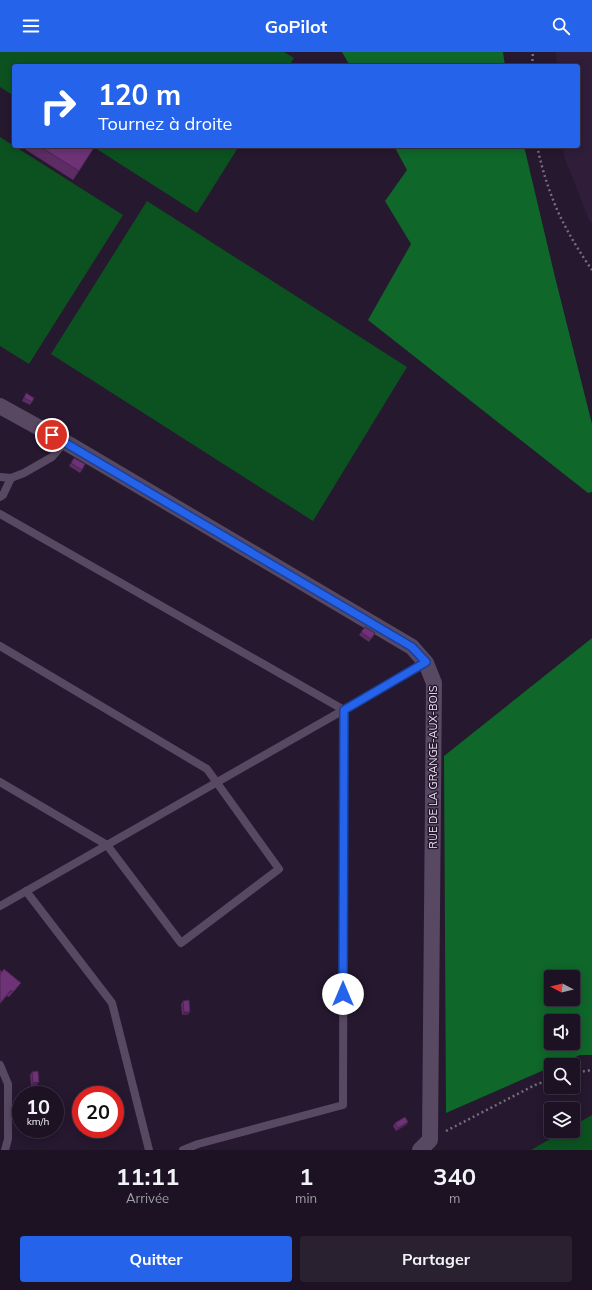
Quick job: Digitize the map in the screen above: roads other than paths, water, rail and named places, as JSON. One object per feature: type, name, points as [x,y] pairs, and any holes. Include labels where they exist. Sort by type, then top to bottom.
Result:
[{"type":"street","name":"RUE DE LA GRANGE-AUX-BOIS","points":[[0,406],[65,442],[412,647],[426,662],[434,683],[425,1145]]},
{"type":"lane","points":[[0,478],[11,478],[24,473],[52,457],[65,442]]},
{"type":"lane","points":[[0,497],[3,495],[11,478]]},
{"type":"lane","points":[[0,514],[344,710]]},
{"type":"lane","points":[[0,646],[207,769],[279,869],[181,943],[107,845],[0,782]]},
{"type":"lane","points":[[0,906],[426,662]]},
{"type":"lane","points":[[183,1150],[198,1144],[343,1105],[344,710]]},
{"type":"lane","points":[[26,891],[112,1003],[149,1150]]},
{"type":"lane","points":[[0,1065],[8,1084],[8,1139],[5,1150]]}]
